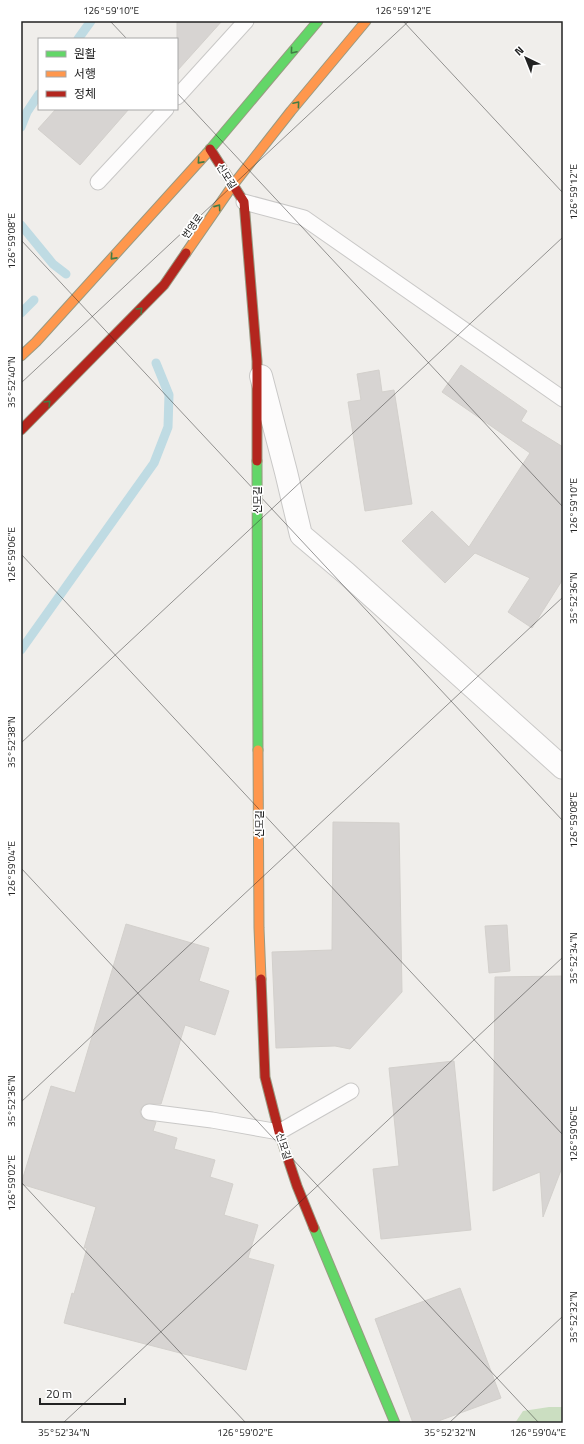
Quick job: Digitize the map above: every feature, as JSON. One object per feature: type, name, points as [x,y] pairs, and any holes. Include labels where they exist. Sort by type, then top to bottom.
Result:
[{"type":"street","points":[[21,356],[36,342],[210,149],[318,21]]},
{"type":"street","name":"번영로","points":[[21,430],[164,285],[233,185],[291,111],[366,21]]},
{"type":"street","name":"신모길","points":[[210,149],[244,202],[257,361],[259,928],[266,1077],[279,1132],[297,1186],[395,1423]]},
{"type":"street","points":[[257,361],[301,535],[346,573],[563,768]]},
{"type":"lane","points":[[178,96],[246,21]]},
{"type":"lane","points":[[98,182],[165,110]]},
{"type":"lane","points":[[244,202],[304,218],[563,399]]},
{"type":"lane","points":[[150,1112],[212,1120],[279,1132],[352,1091]]},
{"type":"green space","points":[[549,1407],[563,1407],[563,1423],[515,1423],[523,1411]]},
{"type":"building","points":[[177,21],[222,21],[178,70]]},
{"type":"building","points":[[55,110],[128,110],[80,165],[38,129]]},
{"type":"building","points":[[461,365],[527,411],[521,421],[563,447],[563,579],[532,628],[508,612],[530,578],[475,553],[445,583],[402,541],[432,511],[469,547],[530,453],[442,392]]},
{"type":"building","points":[[379,370],[382,392],[394,390],[412,504],[365,511],[348,402],[361,400],[357,374]]},
{"type":"building","points":[[333,822],[399,823],[402,992],[350,1049],[335,1046],[276,1048],[272,952],[332,950]]},
{"type":"building","points":[[126,924],[209,948],[199,981],[229,991],[215,1035],[185,1025],[161,1104],[146,1104],[140,1111],[141,1116],[144,1119],[156,1122],[153,1131],[177,1138],[174,1149],[215,1160],[210,1177],[233,1184],[224,1215],[258,1225],[248,1258],[274,1265],[246,1370],[64,1323],[87,1248],[84,1248],[96,1207],[21,1184],[51,1086],[75,1093]]},
{"type":"building","points":[[507,925],[510,971],[489,973],[485,926]]},
{"type":"building","points":[[563,976],[563,1165],[543,1217],[540,1172],[493,1191],[495,977]]},
{"type":"building","points":[[454,1061],[471,1230],[381,1239],[373,1169],[399,1166],[389,1068]]},
{"type":"building","points":[[460,1288],[501,1398],[433,1423],[413,1423],[375,1319]]},
{"type":"waterway","points":[[79,38],[91,21]]},
{"type":"waterway","points":[[21,127],[27,112],[38,96]]},
{"type":"waterway","points":[[21,225],[53,264],[66,274]]},
{"type":"waterway","points":[[21,313],[34,300]]},
{"type":"waterway","points":[[21,650],[154,463],[168,427],[169,395],[156,363]]},
{"type":"traffic: fast","points":[[207,153],[318,21]]},
{"type":"traffic: fast","points":[[257,461],[258,750]]},
{"type":"traffic: fast","points":[[314,1228],[395,1423]]},
{"type":"traffic: slow","points":[[186,253],[233,185],[291,111],[366,21]]},
{"type":"traffic: slow","points":[[21,356],[36,342],[207,153]]},
{"type":"traffic: slow","points":[[258,750],[259,928],[261,979]]},
{"type":"traffic: jam","points":[[210,149],[244,202],[257,361],[257,461]]},
{"type":"traffic: jam","points":[[21,430],[164,285],[186,253]]},
{"type":"traffic: jam","points":[[261,979],[265,1077],[279,1132],[297,1186],[314,1228]]}]
